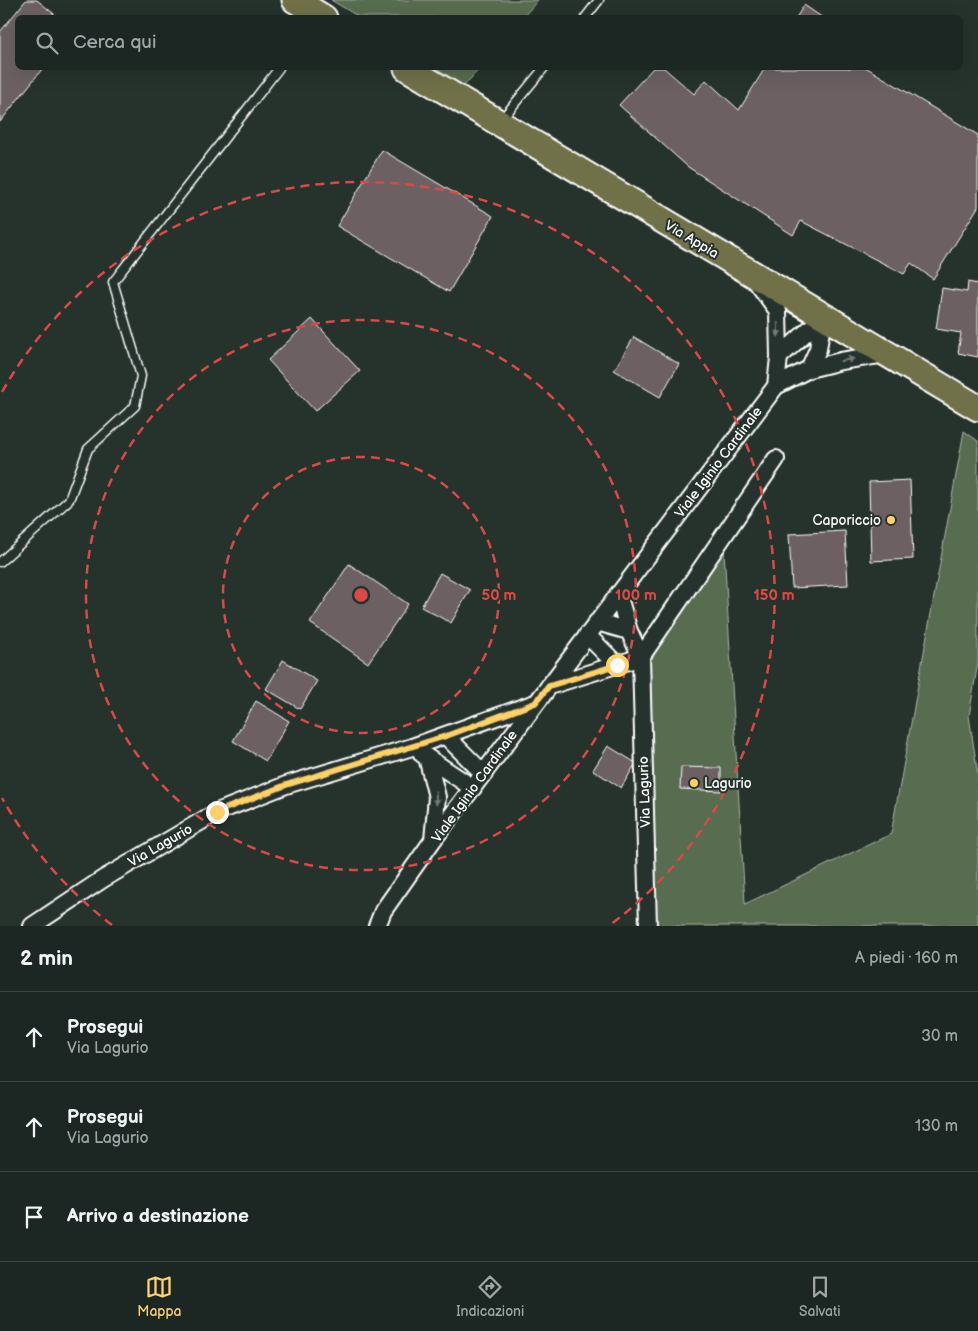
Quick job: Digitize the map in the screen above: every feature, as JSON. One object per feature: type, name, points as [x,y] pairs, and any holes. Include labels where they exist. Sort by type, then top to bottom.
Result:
[{"type":"main road","points":[[295,0],[318,15]]},
{"type":"main road","name":"Via Appia","points":[[410,70],[753,276],[978,408]]},
{"type":"street","points":[[753,276],[778,311],[779,357],[776,386]]},
{"type":"street","points":[[779,357],[823,317]]},
{"type":"street","points":[[809,369],[818,349],[823,317]]},
{"type":"street","points":[[776,386],[809,369],[841,361],[885,354]]},
{"type":"street","name":"Viale Iginio Cardinale","points":[[378,926],[384,911],[433,840],[776,386]]},
{"type":"street","points":[[549,686],[641,657],[776,460]]},
{"type":"street","name":"Via Lagurio","points":[[618,594],[629,631],[641,657],[648,926]]},
{"type":"street","points":[[597,622],[629,631]]},
{"type":"street","points":[[587,635],[617,665]]},
{"type":"street","name":"Via Lagurio","points":[[32,926],[103,879],[217,812],[286,785],[446,736],[535,703]]},
{"type":"street","points":[[446,736],[484,774]]},
{"type":"street","points":[[412,747],[473,788]]},
{"type":"street","points":[[427,757],[437,797],[433,840]]},
{"type":"lane","points":[[587,15],[599,0]]},
{"type":"lane","points":[[0,562],[69,500],[88,449],[136,406],[141,376],[113,282],[277,70]]},
{"type":"lane","points":[[499,123],[542,70]]},
{"type":"green space","points":[[331,0],[538,0],[525,15],[356,15]]},
{"type":"green space","points":[[439,70],[478,70],[464,86]]},
{"type":"green space","points":[[964,431],[978,441],[978,662],[969,716],[978,775],[978,926],[654,926],[648,662],[724,550],[745,904],[891,834]]},
{"type":"building","points":[[26,0],[37,0],[55,15],[15,15],[15,70],[41,70],[0,122],[0,32]]},
{"type":"building","points":[[804,5],[819,15],[798,15]]},
{"type":"building","points":[[651,70],[666,70],[694,94],[706,80],[739,110],[764,70],[870,70],[978,135],[978,207],[933,279],[911,263],[904,274],[801,221],[793,235],[688,167],[619,105]]},
{"type":"building","points":[[382,150],[493,216],[449,292],[337,226]]},
{"type":"building","points":[[968,282],[978,284],[978,357],[958,353],[961,333],[936,329],[942,288],[967,292]]},
{"type":"building","points":[[312,319],[360,371],[315,411],[268,360]]},
{"type":"building","points":[[634,337],[679,364],[660,397],[614,370]]},
{"type":"building","name":"Caporiccio","points":[[910,480],[913,559],[871,561],[869,482]]},
{"type":"building","points":[[845,531],[848,585],[792,588],[789,534]]},
{"type":"building","points":[[349,564],[408,604],[368,663],[310,623]]},
{"type":"building","points":[[440,573],[470,590],[451,623],[421,607]]},
{"type":"building","points":[[283,660],[317,681],[300,709],[266,689]]},
{"type":"building","points":[[256,701],[289,721],[266,761],[233,741]]},
{"type":"building","points":[[608,746],[636,763],[621,788],[593,770]]},
{"type":"building","points":[[681,767],[721,768],[721,791],[680,789]]},
{"type":"place","name":"Caporiccio","points":[[891,520]]},
{"type":"place","name":"Lagurio","points":[[694,783]]},
{"type":"route","points":[[217,812],[286,785],[446,736],[535,703],[549,686],[617,665]]}]
